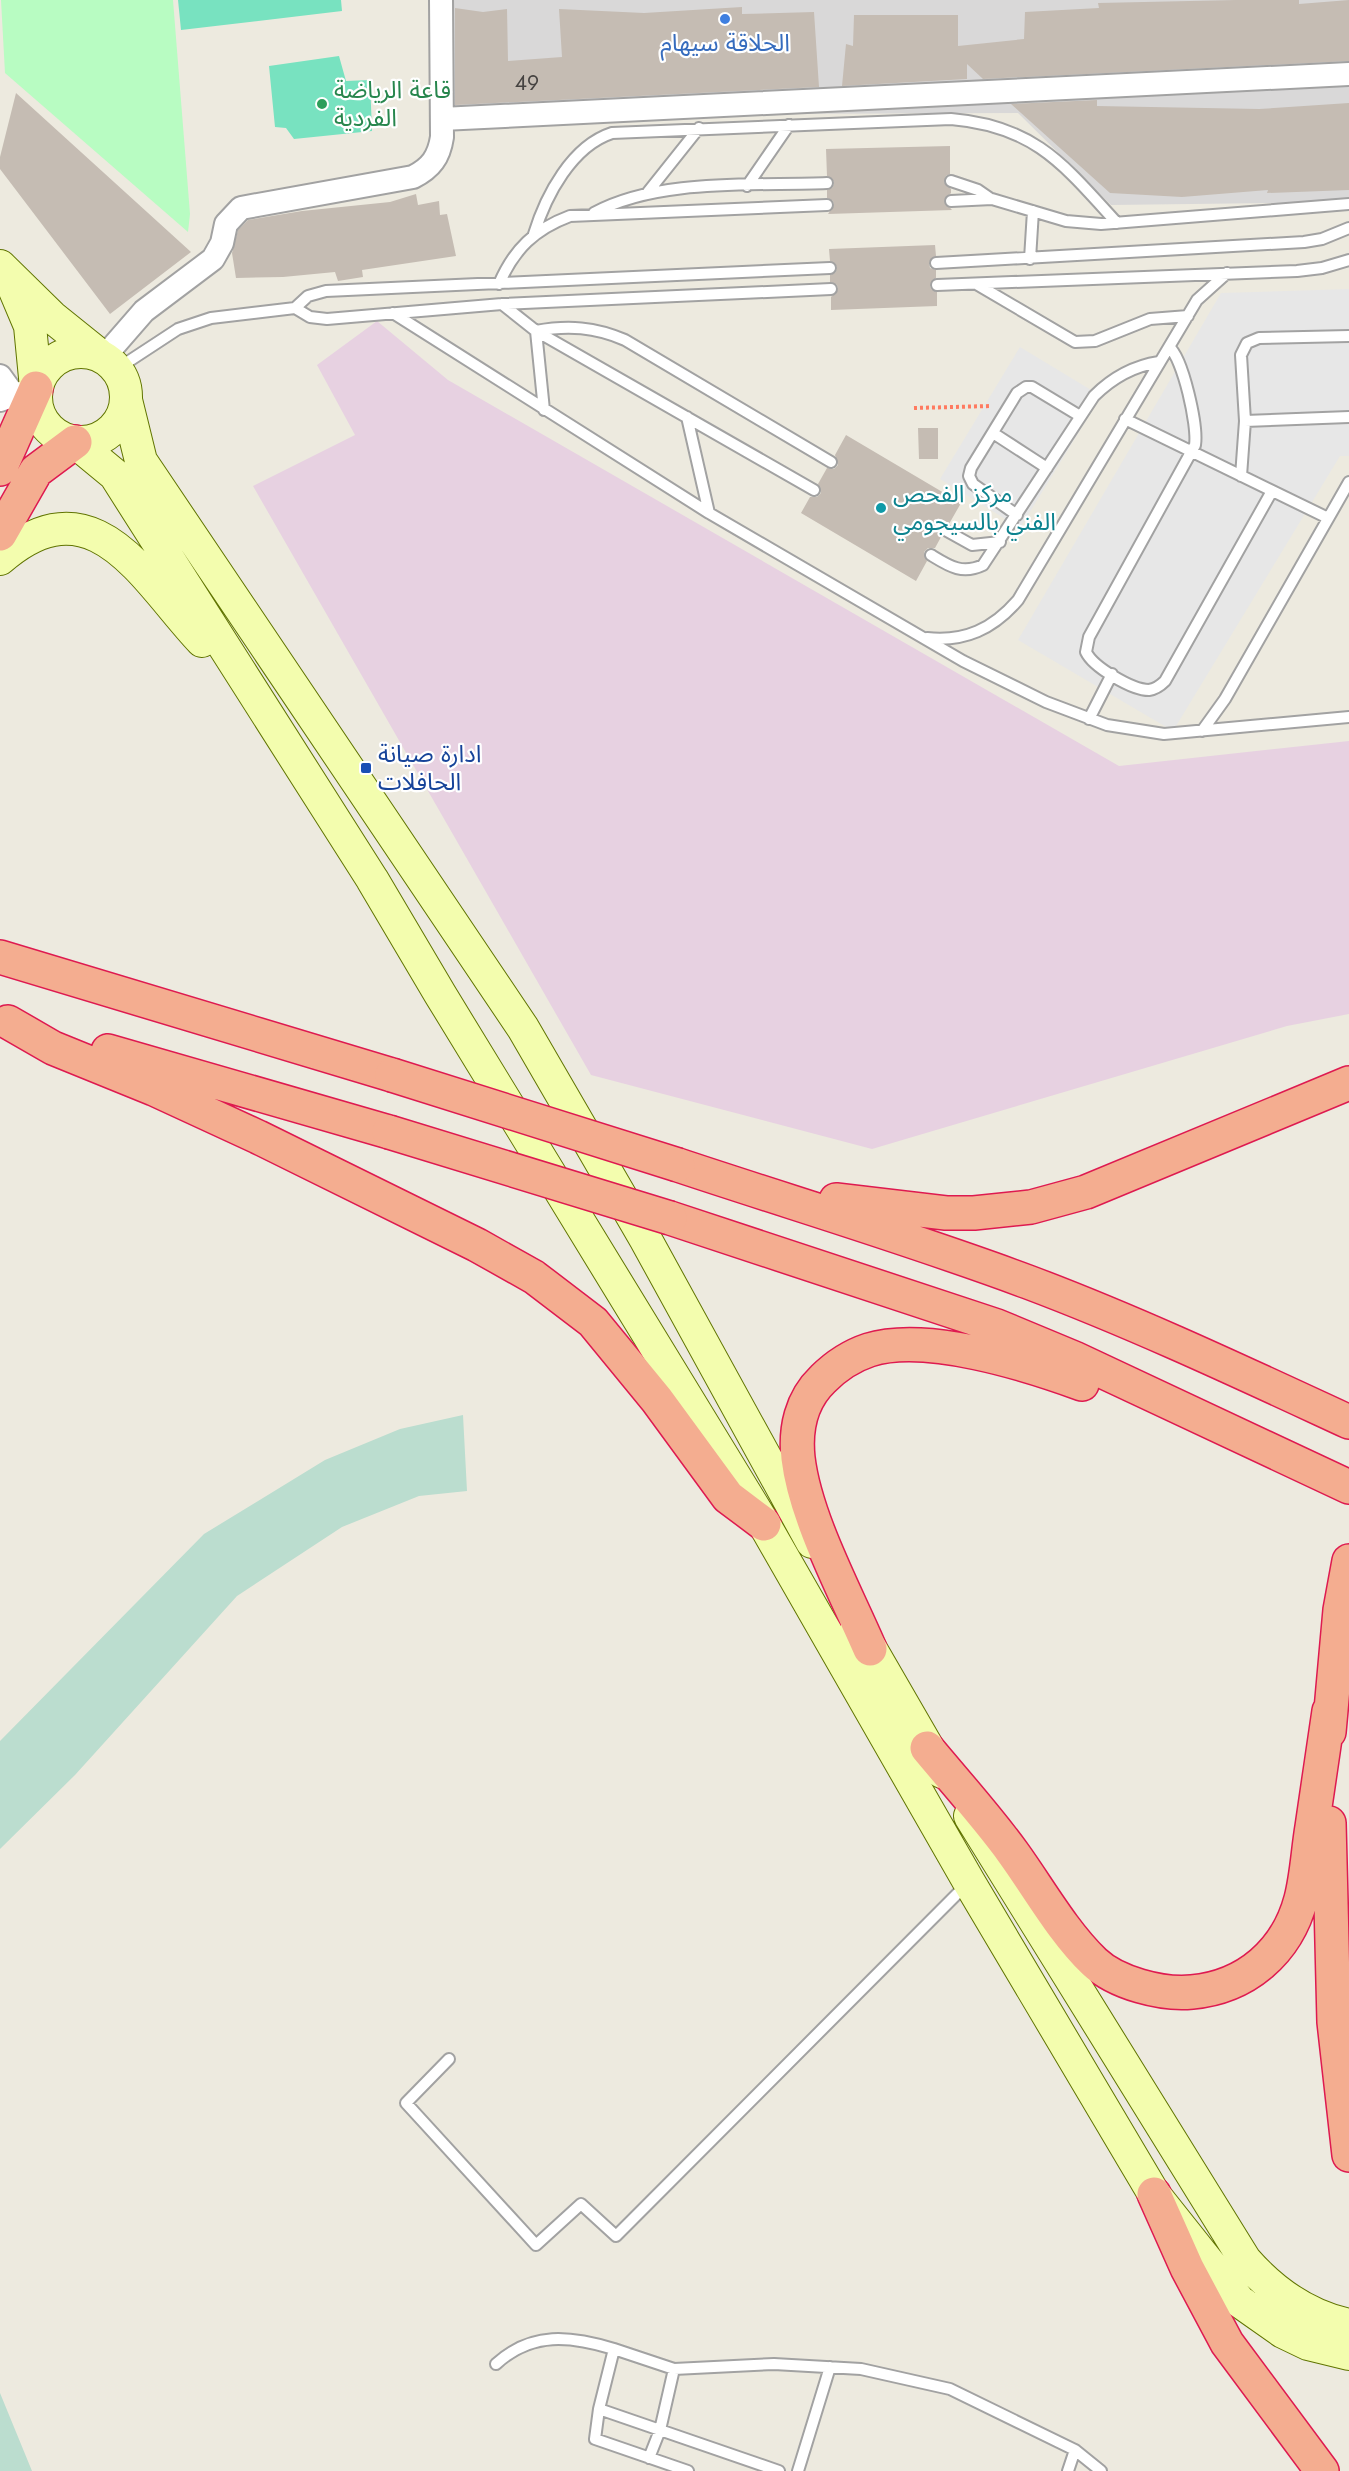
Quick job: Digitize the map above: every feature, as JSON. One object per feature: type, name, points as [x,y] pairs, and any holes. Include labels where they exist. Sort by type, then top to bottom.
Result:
[{"type":"highway","points":[[0,469],[12,389]]},
{"type":"highway","points":[[0,534],[36,471],[75,442]]},
{"type":"highway","points":[[0,934],[89,969],[123,993]]},
{"type":"highway","points":[[0,957],[392,1075],[895,1234],[1030,1283],[1240,1371],[1349,1422]]},
{"type":"highway","points":[[4,1021],[53,1048],[154,1089],[258,1137],[477,1245],[534,1277],[593,1322],[657,1400],[728,1497],[764,1524]]},
{"type":"highway","points":[[4,1021],[389,1132],[670,1218],[997,1326],[1349,1487]]},
{"type":"highway","points":[[751,1189],[946,1213],[1031,1207],[1086,1192],[1349,1083]]},
{"type":"highway","points":[[870,1649],[806,1499],[798,1457],[798,1421],[815,1386],[838,1364],[869,1350],[910,1345],[982,1354],[1031,1366],[1163,1411],[1204,1419]]},
{"type":"highway","points":[[927,1748],[1005,1842],[1077,1944],[1097,1964],[1127,1981],[1153,1990],[1181,1993],[1209,1990],[1254,1972],[1269,1958],[1287,1932],[1301,1899],[1329,1711],[1340,1610],[1349,1562]]},
{"type":"highway","points":[[1329,1711],[1330,1958],[1334,2022],[1349,2155]]},
{"type":"highway","points":[[1154,2194],[1186,2268],[1227,2343],[1322,2471]]},
{"type":"main road","points":[[4,271],[106,360],[126,389],[126,400],[123,414],[115,427],[89,442],[75,442],[61,438],[48,429],[40,417],[36,403],[12,389]]},
{"type":"main road","points":[[4,271],[30,326],[12,389]]},
{"type":"main road","points":[[12,389],[59,357],[85,351],[106,360]]},
{"type":"main road","points":[[126,400],[141,461],[529,1038],[646,1240],[870,1649],[927,1748],[1245,2260],[1278,2292],[1297,2305],[1349,2325]]},
{"type":"main road","points":[[75,442],[115,475],[372,879],[764,1524],[969,1882],[1154,2194],[1221,2281],[1260,2318],[1308,2344],[1349,2354]]},
{"type":"main road","points":[[0,560],[30,538],[46,532],[85,531],[105,538],[128,554],[185,623],[259,702]]},
{"type":"street","points":[[106,360],[144,311],[213,260],[222,243],[226,224],[241,208],[414,177],[425,171],[440,151],[441,0]]},
{"type":"street","points":[[442,119],[1349,74]]},
{"type":"lane","points":[[534,234],[551,194],[589,144],[612,133],[951,119],[996,126],[1037,144],[1055,158],[1117,222]]},
{"type":"lane","points":[[747,186],[789,124]]},
{"type":"lane","points":[[648,192],[699,128]]},
{"type":"lane","points":[[951,181],[978,190],[992,199],[1032,212],[1075,222],[1117,222],[1349,204]]},
{"type":"lane","points":[[591,214],[628,197],[648,192],[827,183]]},
{"type":"lane","points":[[951,201],[992,199]]},
{"type":"lane","points":[[499,284],[519,248],[534,234],[570,216],[827,205]]},
{"type":"lane","points":[[1030,259],[1032,212]]},
{"type":"lane","points":[[936,263],[1304,242],[1322,239],[1349,228]]},
{"type":"lane","points":[[936,285],[1309,270],[1349,260]]},
{"type":"lane","points":[[106,360],[195,323],[228,315],[295,308],[308,296],[326,291],[830,268]]},
{"type":"lane","points":[[924,637],[959,638],[976,633],[1006,614],[1018,600],[1188,316],[1206,290],[1227,273]]},
{"type":"lane","points":[[551,281],[552,301]]},
{"type":"lane","points":[[975,283],[1075,342],[1095,340],[1150,319],[1188,316]]},
{"type":"lane","points":[[295,308],[310,317],[327,320],[502,304],[831,289]]},
{"type":"lane","points":[[502,304],[536,331],[814,489]]},
{"type":"lane","points":[[393,314],[709,513],[1004,683],[1089,719],[1145,733],[1203,731],[1349,717]]},
{"type":"lane","points":[[536,331],[572,326],[591,328],[625,340],[831,462]]},
{"type":"lane","points":[[536,331],[544,410]]},
{"type":"lane","points":[[1241,476],[1245,421],[1241,355],[1247,343],[1259,338],[1349,336]]},
{"type":"lane","points":[[1169,347],[1179,360],[1196,431],[1193,452],[1086,644],[1089,659],[1112,674],[1147,690],[1165,681],[1272,490]]},
{"type":"lane","points":[[931,555],[954,569],[974,569],[990,558],[1094,396],[1117,376],[1144,365],[1159,362]]},
{"type":"lane","points":[[1017,516],[973,484],[969,476],[971,468],[993,432],[1021,389],[1032,387],[1080,416]]},
{"type":"lane","points":[[687,417],[709,513]]},
{"type":"lane","points":[[1245,421],[1349,417]]},
{"type":"lane","points":[[1125,419],[1328,518]]},
{"type":"lane","points":[[993,432],[1047,468]]},
{"type":"lane","points":[[1203,731],[1225,699],[1349,482]]},
{"type":"lane","points":[[945,530],[972,544],[1000,542]]},
{"type":"lane","points":[[1089,719],[1112,674]]},
{"type":"lane","points":[[449,2059],[406,2103],[536,2246],[581,2204],[616,2236],[969,1882]]},
{"type":"lane","points":[[496,2364],[512,2349],[550,2338],[588,2341],[674,2369],[774,2364],[861,2369],[950,2389],[1075,2450],[1101,2471]]},
{"type":"lane","points":[[614,2349],[599,2409],[595,2439],[688,2471]]},
{"type":"lane","points":[[798,2471],[830,2367]]},
{"type":"lane","points":[[648,2457],[660,2430],[674,2369]]},
{"type":"lane","points":[[599,2409],[779,2471]]},
{"type":"lane","points":[[1068,2471],[1075,2450]]},
{"type":"path","points":[[914,408],[982,404],[1007,411]]},
{"type":"shaded area","points":[[440,0],[1349,0],[1349,202],[1111,205],[1018,113],[448,115]]},
{"type":"shaded area","points":[[1349,289],[1349,456],[1340,456],[1173,731],[1018,640],[1221,293]]},
{"type":"shaded area","points":[[377,321],[448,380],[1119,766],[1349,741],[1349,1014],[1287,1026],[872,1149],[591,1075],[253,486],[355,435],[317,365]]},
{"type":"shaded area","points":[[1020,347],[1101,396],[1020,528],[940,479]]},
{"type":"green space","points":[[1,0],[173,0],[190,214],[188,232],[5,73]]},
{"type":"green space","points":[[178,0],[341,0],[342,11],[181,30]]},
{"type":"green space","name":"قاعة الرياضة الفردية","points":[[339,56],[346,81],[370,80],[372,131],[294,139],[286,128],[275,127],[269,66]]},
{"type":"green space","points":[[463,1415],[467,1491],[419,1496],[342,1527],[237,1596],[75,1775],[0,1849],[0,1741],[204,1534],[325,1460],[400,1429]]},
{"type":"green space","points":[[0,2393],[32,2471],[0,2471]]},
{"type":"building","points":[[1299,0],[1299,4],[1349,0],[1349,61],[983,79],[967,64],[967,79],[842,86],[846,44],[853,46],[854,15],[958,15],[958,46],[1024,39],[1025,12],[1099,8],[1098,3]]},
{"type":"building","points":[[742,7],[742,14],[814,12],[819,87],[455,105],[455,8],[483,12],[507,9],[508,61],[562,57],[559,9],[644,13]]},
{"type":"building","points":[[16,93],[191,252],[110,314],[0,169],[0,157]]},
{"type":"building","points":[[1097,100],[1097,106],[1259,109],[1349,103],[1349,190],[1267,193],[1268,190],[1182,197],[1110,193],[1011,104]]},
{"type":"building","points":[[950,146],[950,174],[946,176],[944,182],[951,189],[951,193],[944,201],[952,210],[828,214],[834,205],[833,201],[827,198],[827,190],[833,187],[834,182],[827,176],[826,149]]},
{"type":"building","points":[[416,194],[418,205],[439,201],[440,215],[447,214],[456,256],[362,270],[363,277],[338,281],[335,272],[283,277],[236,278],[232,253],[238,230],[248,220],[302,211],[390,202]]},
{"type":"building","points":[[935,245],[936,256],[929,263],[930,268],[936,270],[936,278],[930,285],[931,289],[937,292],[937,306],[831,310],[831,297],[838,289],[837,285],[830,282],[830,275],[836,272],[837,267],[830,261],[829,249]]},
{"type":"building","name":"مركز الفحص الفني بالسيجومي","points":[[918,428],[938,428],[938,459],[919,459]]},
{"type":"building","name":"مركز الفحص الفني بالسيجومي","points":[[846,435],[961,503],[949,524],[939,526],[938,531],[941,537],[935,548],[928,548],[924,552],[927,561],[916,581],[801,513],[810,497],[817,497],[821,493],[818,484],[827,468],[834,469],[838,465],[835,455]]},
{"type":"place","name":"الحلاقة سيهام","points":[[725,19]]},
{"type":"place","name":"قاعة الرياضة الفردية","points":[[322,104]]},
{"type":"place","name":"مركز الفحص الفني بالسيجومي","points":[[881,508]]},
{"type":"place","name":"ادارة صيانة الحافلات","points":[[366,768]]}]
